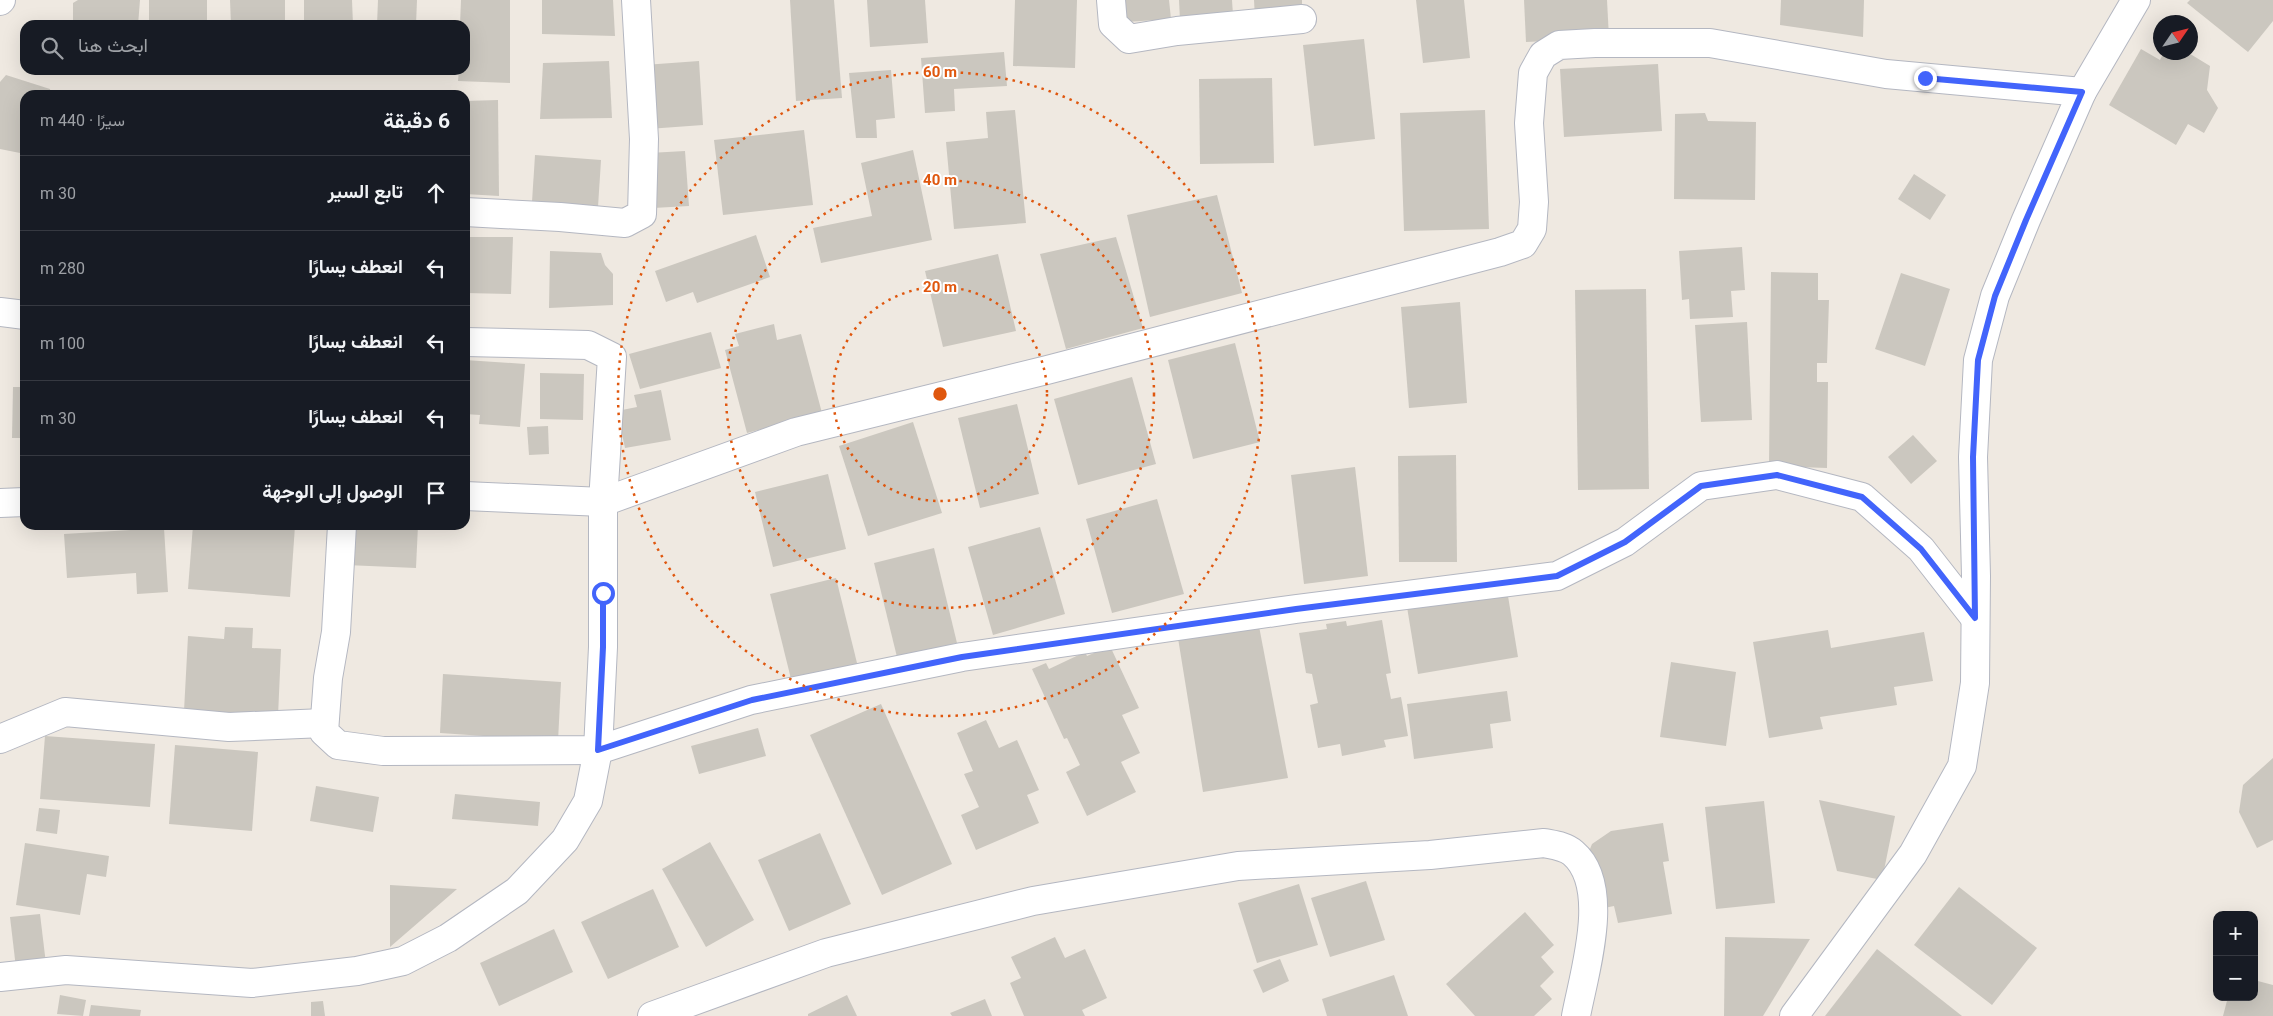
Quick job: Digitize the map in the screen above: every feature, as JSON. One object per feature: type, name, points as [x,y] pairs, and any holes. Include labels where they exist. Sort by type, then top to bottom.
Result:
[{"type":"street","points":[[470,212],[560,217],[624,223],[642,214],[644,139],[636,0]]},
{"type":"street","points":[[1111,0],[1113,24],[1129,39],[1177,31],[1302,19]]},
{"type":"street","points":[[1794,1016],[1913,854],[1962,766],[1975,683],[1973,457],[1978,360],[1995,296],[2082,92],[2136,0]]},
{"type":"street","points":[[470,496],[603,502],[796,432],[1047,370],[1500,252],[1523,244],[1532,229],[1534,202],[1529,123],[1533,73],[1543,54],[1559,45],[1710,43],[1886,74],[2082,92]]},
{"type":"street","points":[[0,312],[20,314]]},
{"type":"street","points":[[0,977],[66,970],[252,983],[357,971],[403,962],[448,938],[517,891],[565,840],[588,800],[598,750],[603,647],[603,502],[612,357],[588,345],[470,342]]},
{"type":"street","points":[[342,530],[336,632],[328,678],[324,732],[338,745],[383,751],[598,750],[752,700],[962,657],[1296,609],[1557,576],[1625,542],[1701,486],[1777,475],[1862,497],[1921,549],[1975,618]]},
{"type":"street","points":[[0,503],[20,502]]},
{"type":"street","points":[[0,739],[65,712],[229,727],[324,723]]},
{"type":"street","points":[[652,1016],[826,953],[1033,900],[1238,866],[1430,855],[1544,843],[1559,845],[1572,853],[1583,866],[1590,884],[1594,916],[1576,1016]]},
{"type":"building","points":[[78,0],[140,0],[138,20],[73,20],[73,3]]},
{"type":"building","points":[[149,0],[207,0],[207,20],[149,20]]},
{"type":"building","points":[[230,0],[285,0],[285,20],[231,20]]},
{"type":"building","points":[[304,0],[352,0],[353,20],[304,20]]},
{"type":"building","points":[[378,0],[417,0],[416,20],[377,20]]},
{"type":"building","points":[[461,0],[510,0],[510,83],[458,81],[459,75],[470,75],[470,20],[460,20]]},
{"type":"building","points":[[542,0],[613,0],[615,36],[542,34]]},
{"type":"building","points":[[790,0],[834,0],[842,98],[796,101]]},
{"type":"building","points":[[867,0],[925,0],[928,43],[870,47]]},
{"type":"building","points":[[1015,0],[1077,0],[1075,68],[1013,66]]},
{"type":"building","points":[[1125,0],[1169,0],[1171,19],[1126,22]]},
{"type":"building","points":[[1179,0],[1232,0],[1233,15],[1180,20]]},
{"type":"building","points":[[1254,0],[1302,0],[1302,18],[1255,18]]},
{"type":"building","points":[[1416,0],[1464,0],[1470,58],[1423,63]]},
{"type":"building","points":[[1524,0],[1607,0],[1609,38],[1526,42]]},
{"type":"building","points":[[1781,0],[1864,0],[1863,37],[1780,25]]},
{"type":"building","points":[[2190,0],[2273,0],[2273,21],[2248,52],[2187,3]]},
{"type":"building","points":[[1364,39],[1375,139],[1314,146],[1303,45]]},
{"type":"building","points":[[2141,49],[2153,56],[2153,60],[2198,59],[2210,66],[2207,90],[2218,108],[2204,133],[2188,124],[2176,145],[2109,105]]},
{"type":"building","points":[[1004,52],[1007,86],[954,89],[955,111],[925,113],[921,58]]},
{"type":"building","points":[[609,61],[612,118],[540,119],[543,63]]},
{"type":"building","points":[[699,61],[703,125],[648,129],[644,65]]},
{"type":"building","points":[[1658,64],[1662,131],[1564,137],[1560,69]]},
{"type":"building","points":[[891,70],[895,118],[876,120],[877,138],[856,138],[849,73]]},
{"type":"building","points":[[6,75],[50,89],[20,90],[20,153],[0,149],[0,82]]},
{"type":"building","points":[[1272,78],[1274,163],[1200,164],[1199,79]]},
{"type":"building","points":[[498,100],[499,196],[470,194],[470,101]]},
{"type":"building","points":[[1015,110],[1026,223],[954,229],[946,142],[988,138],[986,112]]},
{"type":"building","points":[[1485,110],[1489,229],[1404,231],[1400,113]]},
{"type":"building","points":[[1705,113],[1708,121],[1756,122],[1755,200],[1674,199],[1675,114]]},
{"type":"building","points":[[804,130],[813,205],[723,215],[714,140]]},
{"type":"building","points":[[913,150],[932,240],[821,263],[813,228],[872,216],[861,163]]},
{"type":"building","points":[[685,151],[689,206],[653,208],[649,153]]},
{"type":"building","points":[[535,155],[601,160],[598,207],[532,202]]},
{"type":"building","points":[[1914,174],[1946,195],[1930,220],[1898,199]]},
{"type":"building","points":[[1217,195],[1242,293],[1150,317],[1127,215]]},
{"type":"building","points":[[756,235],[770,277],[697,303],[693,292],[666,302],[655,271]]},
{"type":"building","points":[[470,237],[513,237],[511,294],[470,293]]},
{"type":"building","points":[[1116,237],[1143,328],[1066,349],[1040,254]]},
{"type":"building","points":[[1742,247],[1745,290],[1731,291],[1733,317],[1690,319],[1689,299],[1682,300],[1679,251]]},
{"type":"building","points":[[550,251],[601,253],[605,265],[613,274],[613,305],[549,308]]},
{"type":"building","points":[[998,254],[1016,331],[943,347],[925,271]]},
{"type":"building","points":[[1771,272],[1818,273],[1818,300],[1829,300],[1827,363],[1817,363],[1817,382],[1828,382],[1827,468],[1769,466]]},
{"type":"building","points":[[1901,273],[1950,289],[1925,366],[1875,349]]},
{"type":"building","points":[[1646,289],[1649,489],[1578,490],[1575,290]]},
{"type":"building","points":[[1460,302],[1467,403],[1409,408],[1401,307]]},
{"type":"building","points":[[1747,322],[1752,420],[1701,422],[1695,325]]},
{"type":"building","points":[[774,324],[777,340],[801,334],[822,413],[747,433],[725,350],[739,346],[735,334]]},
{"type":"building","points":[[711,332],[721,368],[640,389],[629,354]]},
{"type":"building","points":[[1235,343],[1260,442],[1193,459],[1168,360]]},
{"type":"building","points":[[470,360],[525,364],[520,427],[479,424],[480,415],[470,414]]},
{"type":"building","points":[[540,373],[584,374],[583,420],[540,419]]},
{"type":"building","points":[[1132,377],[1156,464],[1078,485],[1054,399]]},
{"type":"building","points":[[13,387],[20,387],[20,438],[12,438]]},
{"type":"building","points":[[661,390],[671,440],[625,448],[617,411],[637,407],[634,395]]},
{"type":"building","points":[[1017,404],[1039,494],[980,508],[958,418]]},
{"type":"building","points":[[913,422],[942,513],[868,536],[839,446]]},
{"type":"building","points":[[548,426],[549,454],[529,455],[527,427]]},
{"type":"building","points":[[1913,435],[1937,461],[1911,484],[1888,457]]},
{"type":"building","points":[[1456,455],[1457,562],[1399,562],[1398,456]]},
{"type":"building","points":[[1355,467],[1368,576],[1304,584],[1291,475]]},
{"type":"building","points":[[828,474],[846,549],[773,567],[755,492]]},
{"type":"building","points":[[1157,499],[1184,594],[1112,613],[1086,519]]},
{"type":"building","points":[[1040,527],[1065,614],[993,635],[968,547]]},
{"type":"building","points":[[164,530],[168,592],[137,594],[136,573],[67,578],[64,534]]},
{"type":"building","points":[[193,530],[295,530],[290,597],[188,589]]},
{"type":"building","points":[[348,530],[418,530],[416,568],[346,565]]},
{"type":"building","points":[[934,548],[957,643],[897,657],[874,563]]},
{"type":"building","points":[[836,578],[858,667],[792,683],[770,594]]},
{"type":"building","points":[[1507,590],[1518,657],[1418,674],[1407,607]]},
{"type":"building","points":[[1382,620],[1391,673],[1386,674],[1391,699],[1401,697],[1408,736],[1384,740],[1386,747],[1342,756],[1340,744],[1318,748],[1310,705],[1318,703],[1312,674],[1306,673],[1299,633],[1327,629],[1326,624],[1346,621],[1347,626]]},
{"type":"building","points":[[1258,621],[1288,778],[1203,792],[1177,632]]},
{"type":"building","points":[[225,627],[253,628],[252,648],[281,649],[278,716],[184,711],[188,636],[224,639]]},
{"type":"building","points":[[1828,630],[1831,648],[1924,632],[1933,681],[1894,687],[1897,705],[1820,717],[1823,729],[1769,738],[1753,642]]},
{"type":"building","points":[[1110,646],[1139,708],[1122,715],[1140,753],[1121,762],[1136,792],[1087,816],[1066,772],[1080,765],[1067,738],[1064,739],[1032,669],[1046,663],[1049,669],[1085,652],[1087,656]]},
{"type":"building","points":[[1671,662],[1736,672],[1726,746],[1660,737]]},
{"type":"building","points":[[443,674],[561,682],[558,741],[440,733]]},
{"type":"building","points":[[1507,691],[1511,721],[1490,724],[1493,748],[1414,759],[1407,704]]},
{"type":"building","points":[[881,704],[952,864],[882,895],[810,735]]},
{"type":"building","points":[[986,720],[999,748],[1017,740],[1039,790],[1027,795],[1039,823],[976,850],[961,815],[979,807],[964,774],[973,771],[957,733]]},
{"type":"building","points":[[758,728],[766,756],[699,774],[691,746]]},
{"type":"building","points":[[45,736],[155,744],[150,807],[40,799]]},
{"type":"building","points":[[175,745],[258,752],[252,831],[169,824]]},
{"type":"building","points":[[2273,758],[2273,840],[2257,848],[2239,812],[2243,785]]},
{"type":"building","points":[[316,786],[379,797],[373,832],[310,821]]},
{"type":"building","points":[[455,794],[540,802],[538,826],[452,819]]},
{"type":"building","points":[[1819,800],[1895,816],[1882,880],[1837,871]]},
{"type":"building","points":[[1764,801],[1775,903],[1716,909],[1705,807]]},
{"type":"building","points":[[39,808],[60,810],[57,834],[36,831]]},
{"type":"building","points":[[1663,823],[1669,861],[1663,862],[1672,914],[1618,923],[1614,906],[1604,908],[1588,854],[1592,844],[1611,831]]},
{"type":"building","points":[[820,833],[851,904],[789,931],[758,860]]},
{"type":"building","points":[[710,842],[754,920],[706,947],[662,869]]},
{"type":"building","points":[[25,843],[109,856],[106,877],[87,874],[80,915],[16,905]]},
{"type":"building","points":[[1366,881],[1385,940],[1330,957],[1311,898]]},
{"type":"building","points":[[1299,884],[1318,945],[1257,963],[1238,903]]},
{"type":"building","points":[[390,885],[457,889],[390,947]]},
{"type":"building","points":[[1959,887],[2037,948],[1992,1005],[1914,945]]},
{"type":"building","points":[[653,889],[679,947],[608,979],[581,922]]},
{"type":"building","points":[[1525,912],[1554,945],[1541,957],[1554,972],[1540,986],[1552,999],[1534,1016],[1475,1016],[1446,984]]},
{"type":"building","points":[[40,914],[46,964],[16,968],[10,917]]},
{"type":"building","points":[[554,929],[573,972],[499,1006],[480,963]]},
{"type":"building","points":[[1055,937],[1065,958],[1085,949],[1107,998],[1082,1010],[1085,1016],[1024,1016],[1010,983],[1021,978],[1011,957]]},
{"type":"building","points":[[1725,937],[1810,939],[1763,1016],[1724,1016]]},
{"type":"building","points":[[1877,949],[1962,1016],[1825,1016]]},
{"type":"building","points":[[1280,959],[1289,981],[1263,993],[1253,970]]},
{"type":"building","points":[[1394,975],[1408,1016],[1327,1016],[1322,999]]},
{"type":"building","points":[[2258,981],[2273,985],[2273,1016],[2223,1016],[2227,1001],[2258,1001]]},
{"type":"building","points":[[60,995],[86,1000],[83,1016],[57,1014]]},
{"type":"building","points":[[847,995],[857,1016],[808,1016],[808,1014]]},
{"type":"building","points":[[985,999],[992,1016],[952,1016],[950,1013]]},
{"type":"building","points":[[323,1001],[325,1016],[311,1016],[311,1002]]},
{"type":"building","points":[[91,1005],[141,1010],[140,1016],[89,1016]]},
{"type":"route","points":[[603,593],[603,647],[598,750],[752,700],[962,657],[1296,609],[1557,576],[1625,542],[1701,486],[1777,475],[1862,497],[1921,549],[1975,618],[1976,576],[1973,457],[1978,360],[1995,296],[2082,92],[1925,78]]}]
